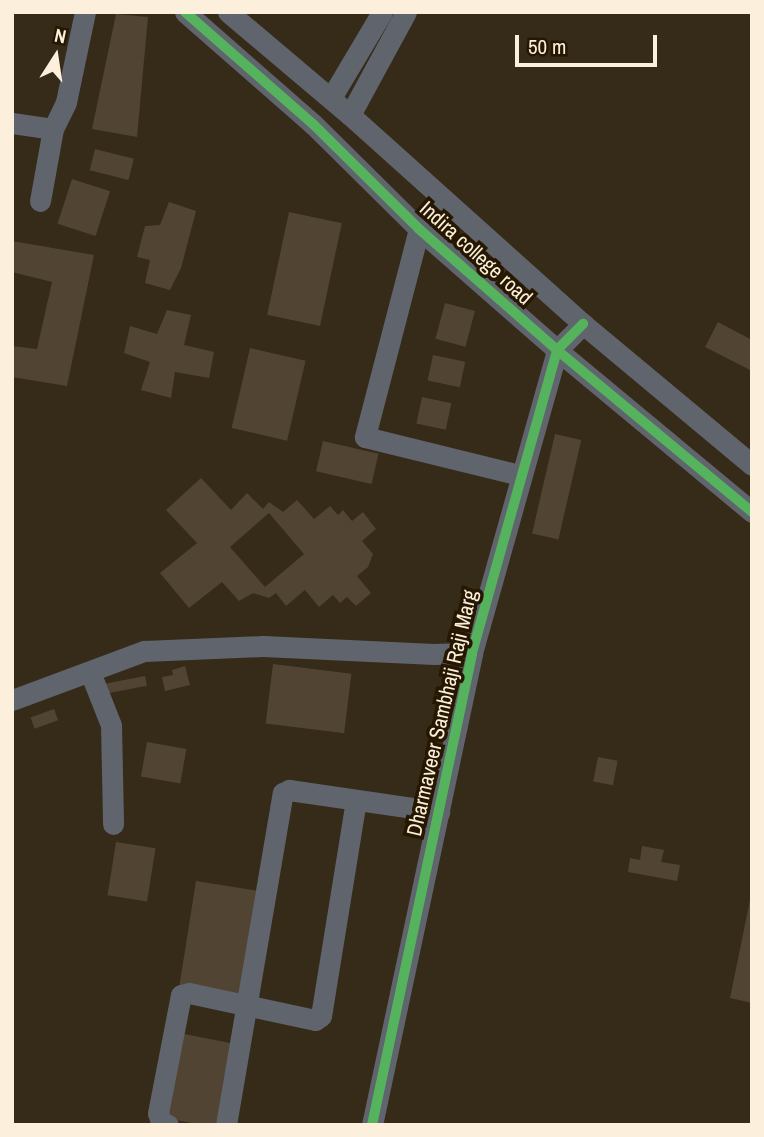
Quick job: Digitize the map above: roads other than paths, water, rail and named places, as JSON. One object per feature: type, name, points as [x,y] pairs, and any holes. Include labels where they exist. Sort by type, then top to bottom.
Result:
[{"type":"street","points":[[40,201],[53,129],[66,102],[85,12]]},
{"type":"street","name":"Indira college road","points":[[185,12],[313,124],[419,229],[557,350],[752,512]]},
{"type":"street","name":"Indira college road","points":[[228,12],[331,98],[583,324],[752,465]]},
{"type":"street","points":[[331,98],[382,12]]},
{"type":"street","points":[[350,115],[406,12]]},
{"type":"street","points":[[12,123],[53,129]]},
{"type":"street","points":[[419,229],[365,437],[520,475]]},
{"type":"street","name":"Dharmaveer Sambhaji Raji Marg","points":[[372,1125],[472,653],[557,350],[583,324]]},
{"type":"street","points":[[12,700],[144,651],[262,646],[434,654],[472,653]]},
{"type":"street","points":[[89,672],[111,724],[113,824]]},
{"type":"street","points":[[226,1125],[283,793],[289,790],[439,812]]},
{"type":"street","points":[[161,1123],[178,998],[189,993],[315,1020],[321,1016],[356,801]]}]
